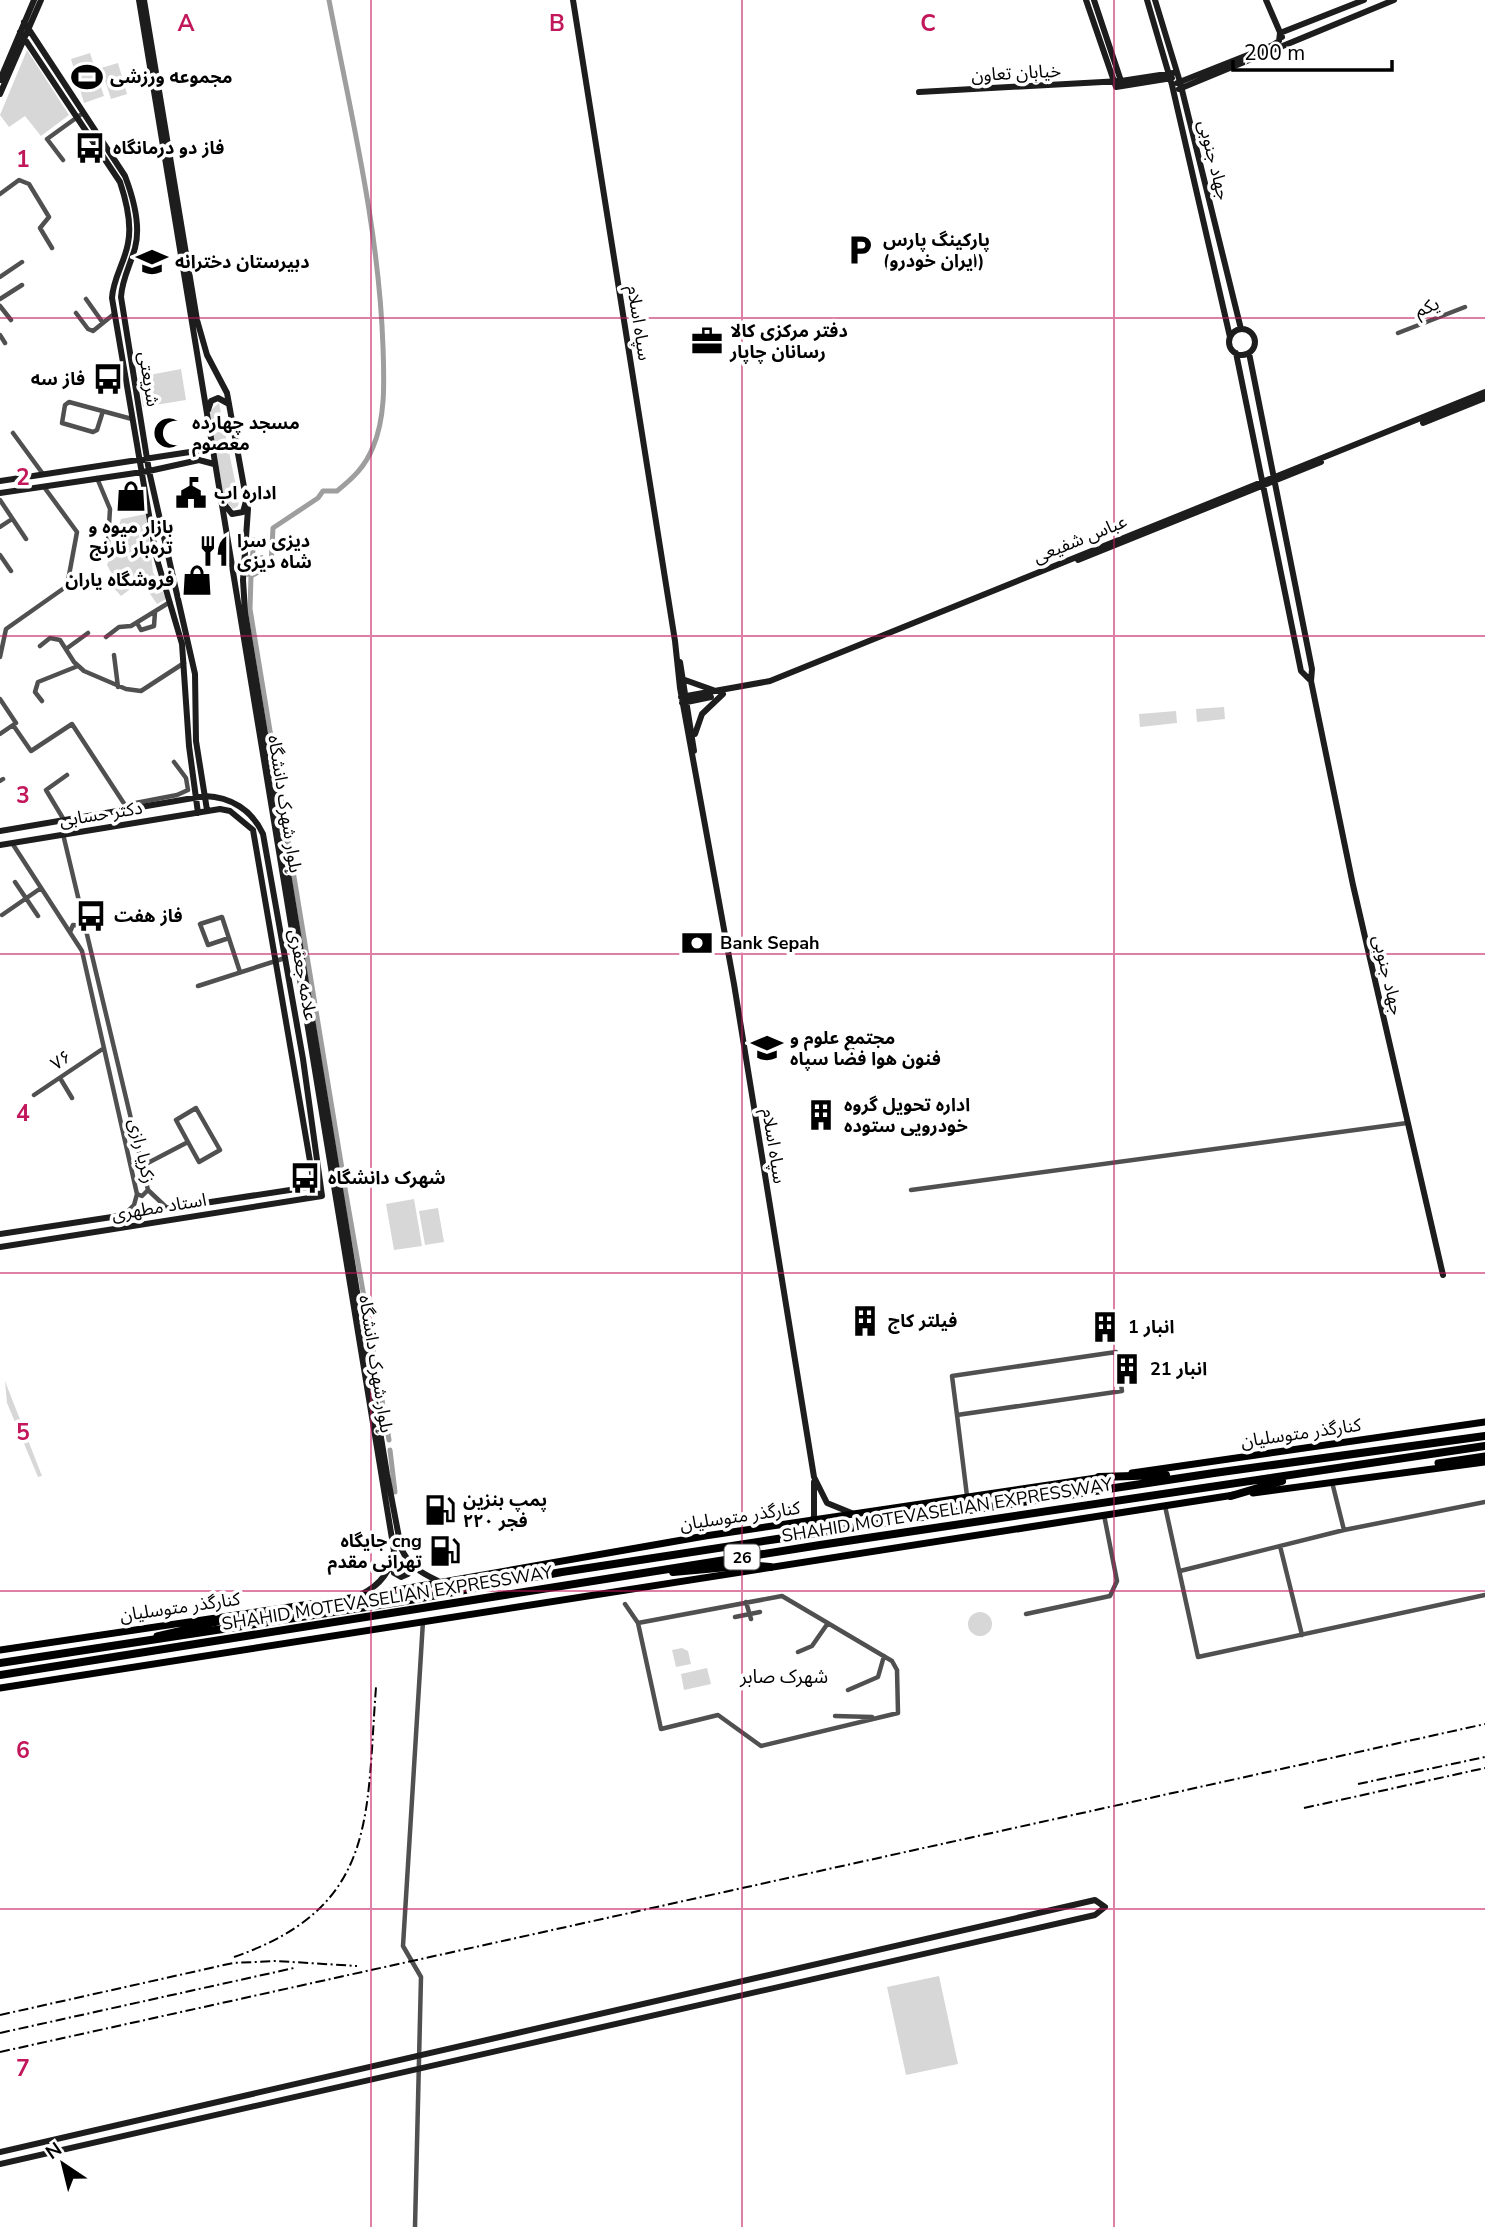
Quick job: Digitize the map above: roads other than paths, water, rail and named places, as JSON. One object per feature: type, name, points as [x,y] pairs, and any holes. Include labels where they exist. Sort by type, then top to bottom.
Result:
[{"type":"highway","name":"SHAHID MOTEVASELIAN EXPRESSWAY","points":[[0,1663],[399,1602],[587,1568],[1214,1473],[1485,1436]]},
{"type":"highway","name":"SHAHID MOTEVASELIAN EXPRESSWAY","points":[[0,1675],[1080,1505],[1315,1473],[1485,1446]]},
{"type":"highway","points":[[1099,1478],[1214,1473]]},
{"type":"highway","points":[[1231,1496],[1315,1473]]},
{"type":"highway","points":[[646,1572],[750,1565],[770,1567]]},
{"type":"main road","name":"کنارگذر متوسلیان","points":[[0,1650],[357,1597],[577,1558],[967,1496],[1485,1423]]},
{"type":"main road","points":[[1383,1476],[1485,1456]]},
{"type":"main road","points":[[0,1688],[423,1619],[1104,1515],[1485,1462]]},
{"type":"main road","points":[[129,1643],[262,1611]]},
{"type":"street","points":[[0,94],[34,0]]},
{"type":"street","points":[[26,25],[41,0]]},
{"type":"street","name":"بلوار شهرک دانشگاه","points":[[142,0],[197,320],[207,355],[229,404],[247,500],[249,524],[243,580],[245,611],[379,1448],[394,1551],[392,1564]]},
{"type":"street","name":"بلوار شهرک دانشگاه","points":[[142,0],[214,464],[222,499],[379,1448],[401,1548],[410,1564]]},
{"type":"street","name":"سپاه اسلام","points":[[574,0],[694,760],[814,1477],[827,1503],[856,1515]]},
{"type":"street","points":[[1086,0],[1118,82]]},
{"type":"street","points":[[1094,0],[1118,82],[1116,87],[1175,81],[1285,46],[1394,0]]},
{"type":"street","name":"جهاد جنوبی","points":[[1147,0],[1175,81],[1230,337]]},
{"type":"street","name":"جهاد جنوبی","points":[[1155,0],[1241,329]]},
{"type":"street","points":[[1266,0],[1285,46]]},
{"type":"street","points":[[1280,33],[1364,0]]},
{"type":"street","name":"شریعتی","points":[[26,25],[120,182],[125,197],[128,245],[113,286],[115,314],[139,472],[156,556],[171,602],[185,663],[187,721],[198,813]]},
{"type":"street","points":[[1175,81],[1273,45],[1279,41],[1280,33]]},
{"type":"street","points":[[0,80],[22,35]]},
{"type":"street","name":"شریعتی","points":[[22,35],[125,176],[133,201],[136,245],[122,282],[121,297],[149,471],[195,674],[196,741],[207,810]]},
{"type":"street","name":"خیابان تعاون","points":[[919,92],[1118,82]]},
{"type":"street","points":[[63,160],[47,139],[80,115]]},
{"type":"street","points":[[0,194],[19,180],[29,184],[49,217],[40,228],[52,248]]},
{"type":"street","points":[[0,277],[22,262]]},
{"type":"street","points":[[0,299],[22,285]]},
{"type":"street","points":[[86,299],[103,323]]},
{"type":"street","points":[[0,306],[11,320]]},
{"type":"street","name":"یکم","points":[[1398,333],[1465,307]]},
{"type":"street","points":[[76,313],[88,329],[93,331],[115,314]]},
{"type":"street","points":[[1241,329],[1248,330],[1255,337],[1255,344],[1249,353],[1236,353],[1230,348],[1230,337],[1241,329]]},
{"type":"street","points":[[0,335],[5,343]]},
{"type":"street","name":"جهاد جنوبی","points":[[1236,353],[1301,671],[1311,681]]},
{"type":"street","name":"جهاد جنوبی","points":[[1249,353],[1272,479],[1312,668],[1311,681],[1407,1123],[1443,1275]]},
{"type":"street","name":"عباس شفیعی","points":[[685,699],[771,683],[1485,395]]},
{"type":"street","points":[[207,414],[208,405],[215,399],[229,404]]},
{"type":"street","points":[[103,411],[97,430],[93,432],[62,423],[65,405],[69,402],[103,411],[132,419]]},
{"type":"street","points":[[13,433],[43,474]]},
{"type":"street","points":[[0,481],[203,450],[211,442]]},
{"type":"street","points":[[0,493],[149,471],[199,460],[214,464]]},
{"type":"street","points":[[97,478],[110,509],[107,558]]},
{"type":"street","points":[[0,657],[6,629],[67,586],[77,532],[44,486]]},
{"type":"street","points":[[222,499],[229,512],[235,515],[243,512],[247,500]]},
{"type":"street","points":[[0,500],[26,539]]},
{"type":"street","points":[[0,527],[12,519]]},
{"type":"street","points":[[0,555],[11,571]]},
{"type":"street","points":[[156,556],[167,555]]},
{"type":"street","points":[[106,637],[119,627],[137,624],[171,602]]},
{"type":"street","points":[[137,624],[141,630],[154,626],[155,611]]},
{"type":"street","points":[[66,649],[88,633]]},
{"type":"street","points":[[40,646],[50,638],[60,640],[78,666],[97,678],[118,687],[141,691],[185,663]]},
{"type":"street","name":"سپاه اسلام","points":[[675,642],[685,680],[685,699],[694,740],[694,760]]},
{"type":"street","points":[[114,655],[118,687]]},
{"type":"street","points":[[41,701],[35,692],[38,682],[78,666]]},
{"type":"street","points":[[685,680],[722,693],[702,714],[694,740]]},
{"type":"street","points":[[0,698],[16,723],[0,734]]},
{"type":"street","points":[[13,725],[31,751],[72,724],[125,805],[177,795],[188,790],[186,778],[174,762]]},
{"type":"street","points":[[64,820],[47,790],[67,775]]},
{"type":"street","name":"دکتر حسابی","points":[[0,831],[205,796]]},
{"type":"street","name":"علامه جعفری","points":[[205,796],[229,799],[258,822],[263,834],[286,958],[319,1196]]},
{"type":"street","name":"دکتر حسابی","points":[[0,845],[207,810]]},
{"type":"street","name":"علامه جعفری","points":[[207,810],[230,811],[253,830],[318,1186]]},
{"type":"street","name":"زکریا رازی","points":[[12,843],[82,951],[137,1194],[142,1196],[148,1190],[63,834]]},
{"type":"street","points":[[15,882],[38,916]]},
{"type":"street","points":[[2,915],[41,888]]},
{"type":"street","points":[[229,938],[208,944],[200,925],[222,917],[229,938],[240,972]]},
{"type":"street","points":[[70,932],[73,925],[84,927]]},
{"type":"street","points":[[198,986],[286,958]]},
{"type":"street","name":"۷۶","points":[[34,1095],[104,1048]]},
{"type":"street","points":[[107,1060],[115,1058]]},
{"type":"street","points":[[60,1078],[72,1098]]},
{"type":"street","points":[[196,1108],[220,1150],[200,1162],[188,1142],[176,1120],[196,1108]]},
{"type":"street","points":[[911,1190],[1407,1123]]},
{"type":"street","points":[[142,1167],[188,1142]]},
{"type":"street","points":[[128,1153],[138,1150]]},
{"type":"street","name":"استاد مطهری","points":[[0,1234],[318,1186]]},
{"type":"street","points":[[148,1190],[168,1208]]},
{"type":"street","points":[[123,1215],[134,1205],[137,1194]]},
{"type":"street","name":"استاد مطهری","points":[[0,1247],[319,1196]]},
{"type":"street","points":[[957,1415],[1122,1391],[1116,1352],[952,1376],[967,1496]]},
{"type":"street","points":[[810,1522],[814,1517],[814,1477]]},
{"type":"street","points":[[1332,1482],[1344,1530]]},
{"type":"street","points":[[1180,1571],[1344,1530],[1485,1502]]},
{"type":"street","points":[[1165,1506],[1198,1657],[1485,1595]]},
{"type":"street","points":[[1026,1614],[1110,1597],[1117,1581],[1104,1515]]},
{"type":"street","points":[[1280,1546],[1301,1635]]},
{"type":"street","points":[[392,1564],[394,1573],[401,1577],[408,1574],[410,1564],[442,1583]]},
{"type":"street","points":[[357,1597],[380,1581],[392,1564]]},
{"type":"street","points":[[625,1604],[638,1623],[661,1729],[718,1715],[761,1746],[898,1713],[897,1670],[884,1656],[782,1596],[638,1623]]},
{"type":"street","points":[[746,1602],[750,1617]]},
{"type":"street","points":[[735,1617],[750,1617],[760,1612]]},
{"type":"street","points":[[415,2227],[421,1977],[403,1946],[423,1619]]},
{"type":"street","points":[[798,1652],[812,1646],[828,1623]]},
{"type":"street","points":[[848,1690],[878,1677],[884,1656]]},
{"type":"street","points":[[835,1716],[873,1717]]},
{"type":"street","points":[[0,2152],[1095,1900],[1105,1907],[1095,1915],[0,2164]]},
{"type":"street","points":[[954,1932],[958,1946]]},
{"type":"street","points":[[655,2001],[659,2014]]},
{"type":"street","points":[[197,2106],[200,2119]]},
{"type":"street","points":[[52,2140],[55,2152]]},
{"type":"waterway","points":[[329,0],[363,172],[376,259],[383,347],[382,411],[373,447],[358,472],[337,491],[323,491],[318,498],[273,528],[271,565],[251,576],[250,609],[342,1169]]},
{"type":"waterway","points":[[252,561],[254,540]]},
{"type":"waterway","points":[[343,1177],[389,1440]]},
{"type":"waterway","points":[[390,1450],[395,1492]]},
{"type":"railway","points":[[234,1957],[281,1936],[316,1912],[340,1884],[355,1852],[365,1817],[376,1687]]},
{"type":"railway","points":[[0,2052],[1485,1724]]},
{"type":"railway","points":[[1358,1784],[1485,1757]]},
{"type":"railway","points":[[1304,1808],[1485,1768]]},
{"type":"railway","points":[[0,2015],[233,1963],[276,1961],[357,1966]]},
{"type":"railway","points":[[0,2033],[294,1968]]},
{"type":"place","name":"مجموعه ورزشی","points":[[87,77]]},
{"type":"place","name":"فاز دو درمانگاه","points":[[90,148]]},
{"type":"place","name":"پارکینگ پارس (ایران خودرو)","points":[[860,250]]},
{"type":"place","name":"دبیرستان دخترانه","points":[[152,262]]},
{"type":"place","name":"دفتر مرکزی کالا رسانان چاپار","points":[[707,341]]},
{"type":"place","name":"فاز سه","points":[[108,379]]},
{"type":"place","name":"مسجد چهارده معصوم","points":[[169,433]]},
{"type":"place","name":"اداره اب","points":[[191,493]]},
{"type":"place","name":"بازار میوه و تره‌بار نارنج","points":[[131,496]]},
{"type":"place","name":"دیزی سرا شاه دیزی","points":[[214,551]]},
{"type":"place","name":"فروشگاه یاران","points":[[197,580]]},
{"type":"place","name":"فاز هفت","points":[[91,916]]},
{"type":"place","name":"Bank Sepah","points":[[697,943]]},
{"type":"place","name":"مجتمع علوم و فنون هوا فضا سپاه","points":[[767,1048]]},
{"type":"place","name":"اداره تحویل گروه خودرویی ستوده","points":[[821,1115]]},
{"type":"place","name":"شهرک دانشگاه","points":[[305,1178]]},
{"type":"place","name":"فیلتر کاج","points":[[865,1321]]},
{"type":"place","name":"انبار 1","points":[[1105,1327]]},
{"type":"place","name":"انبار 21","points":[[1127,1369]]},
{"type":"place","name":"پمپ بنزین ۲۲۰ فجر","points":[[440,1510]]},
{"type":"place","name":"جایگاه cng تهرانی مقدم","points":[[445,1551]]},
{"type":"district","name":"شهرک صابر","points":[[784,1676]]}]
